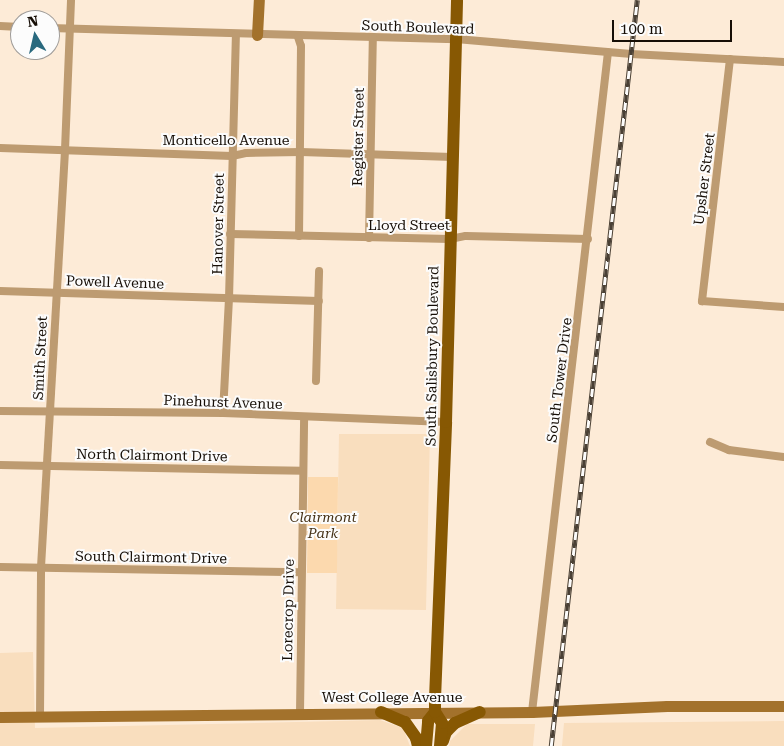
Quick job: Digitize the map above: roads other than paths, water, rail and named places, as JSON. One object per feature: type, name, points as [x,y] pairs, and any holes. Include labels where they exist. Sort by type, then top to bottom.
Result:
[{"type":"main road","name":"South Salisbury Boulevard","points":[[441,746],[442,723],[435,712],[446,422],[457,0]]},
{"type":"main road","points":[[381,712],[405,722],[416,738],[418,746]]},
{"type":"main road","name":"South Salisbury Boulevard","points":[[426,746],[428,721],[435,712]]},
{"type":"main road","points":[[441,746],[450,727],[480,712]]},
{"type":"street","name":"Smith Street","points":[[40,717],[41,567],[65,150],[71,0]]},
{"type":"street","points":[[257,35],[258,0]]},
{"type":"street","name":"South Boulevard","points":[[60,29],[298,37],[456,40],[608,52],[784,62]]},
{"type":"street","name":"Hanover Street","points":[[223,413],[229,299],[236,35]]},
{"type":"street","points":[[298,37],[301,46],[299,236]]},
{"type":"street","name":"Register Street","points":[[369,238],[373,37]]},
{"type":"street","name":"South Tower Drive","points":[[532,712],[588,239],[608,52]]},
{"type":"street","name":"Upsher Street","points":[[730,59],[702,300],[784,307]]},
{"type":"street","name":"Monticello Avenue","points":[[0,148],[232,156],[246,153],[301,152],[452,157]]},
{"type":"street","name":"Lloyd Street","points":[[230,234],[450,240],[466,236],[588,239]]},
{"type":"street","points":[[316,381],[319,271]]},
{"type":"street","name":"Powell Avenue","points":[[0,291],[318,301]]},
{"type":"street","name":"Pinehurst Avenue","points":[[0,411],[223,413],[446,422]]},
{"type":"street","name":"Lorecrop Drive","points":[[300,713],[304,417]]},
{"type":"street","points":[[710,442],[729,450],[784,457]]},
{"type":"street","name":"North Clairmont Drive","points":[[0,465],[303,471]]},
{"type":"street","name":"South Clairmont Drive","points":[[0,567],[301,572]]},
{"type":"street","name":"West College Avenue","points":[[0,717],[532,712],[667,706],[784,706]]},
{"type":"railway","points":[[551,746],[637,0]]},
{"type":"park label","name":"Clairmont Park","points":[[323,526]]}]
